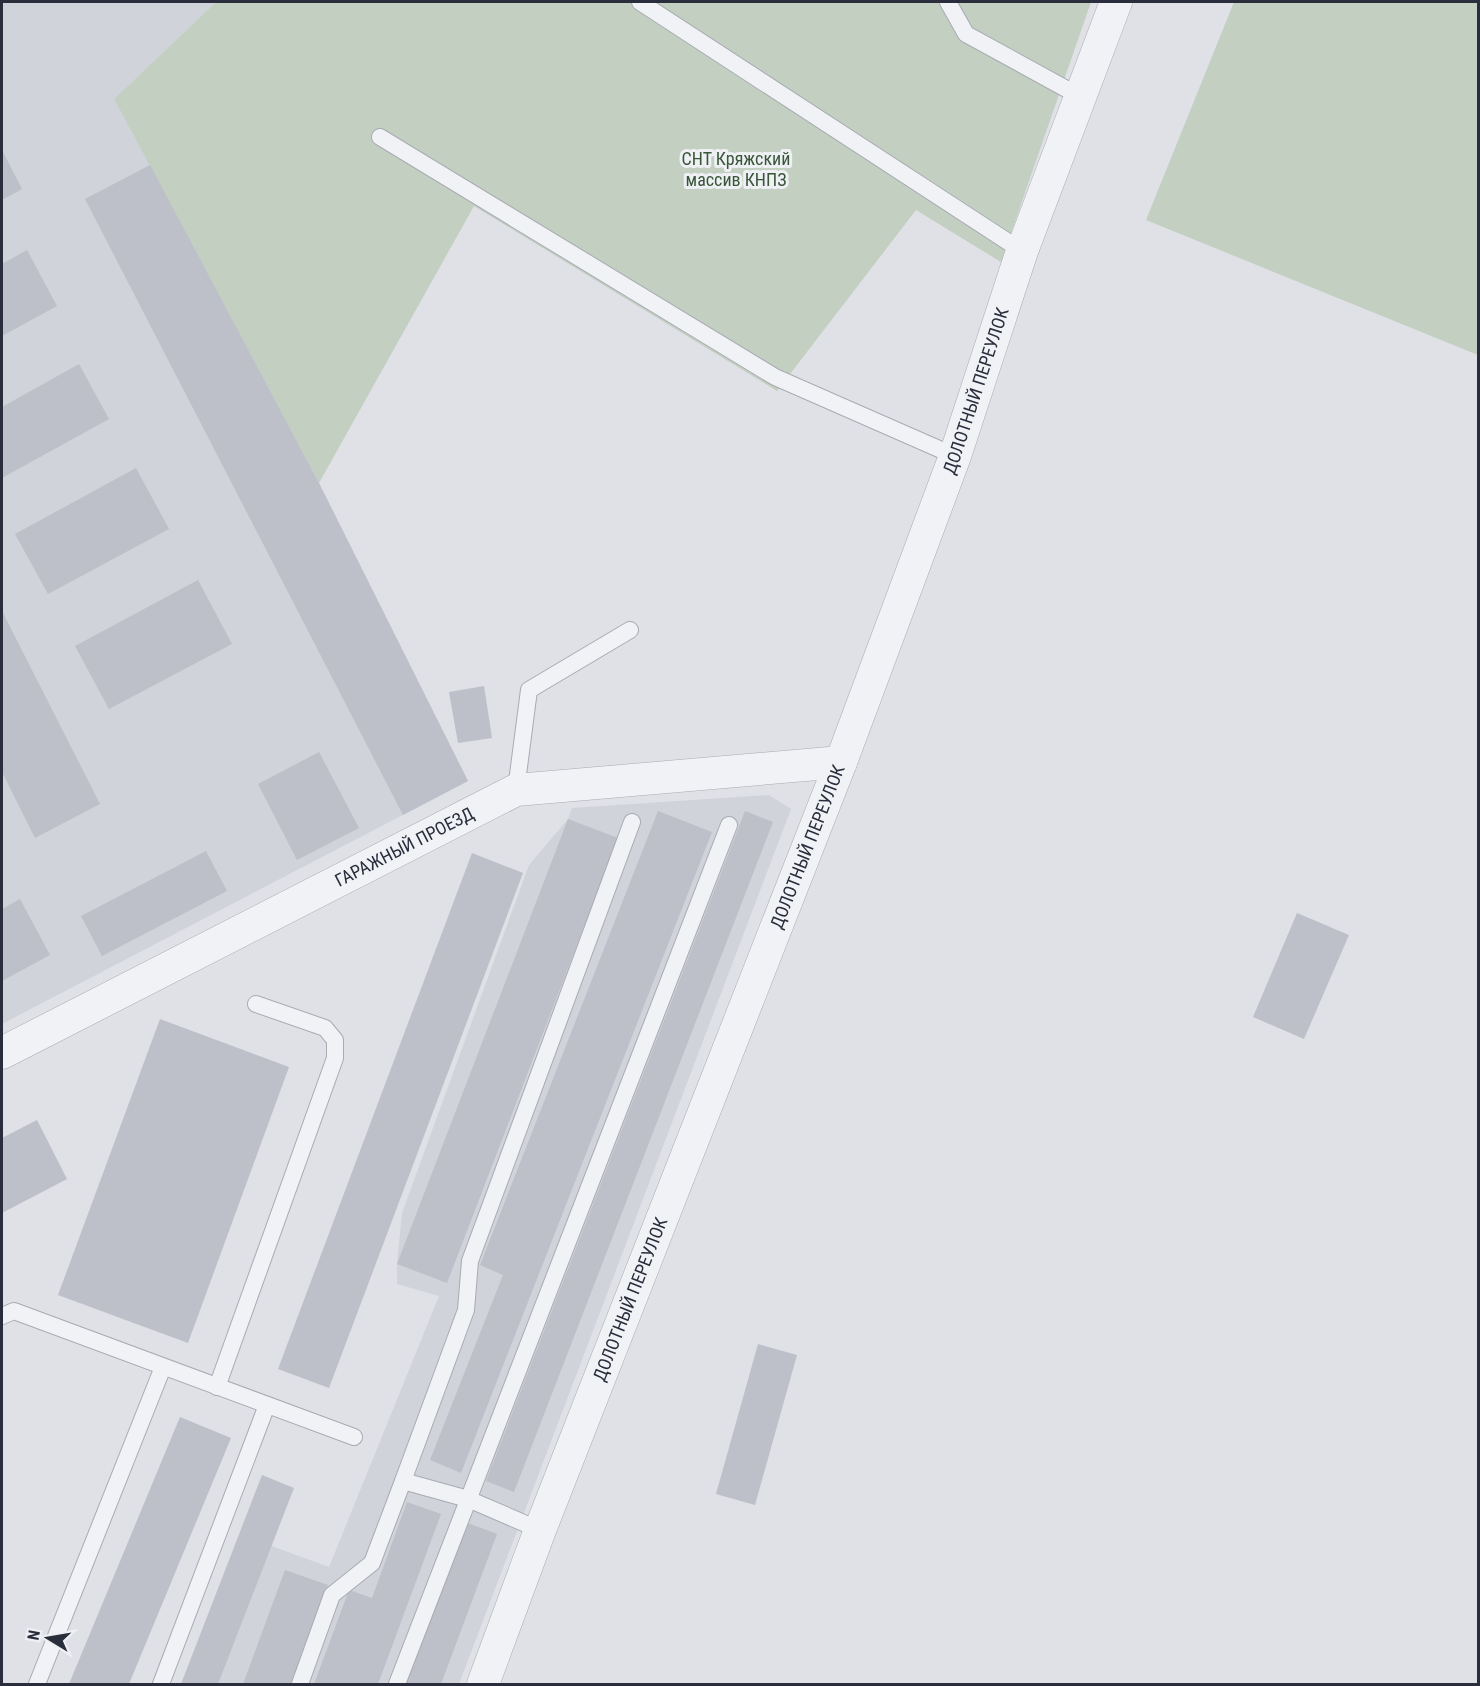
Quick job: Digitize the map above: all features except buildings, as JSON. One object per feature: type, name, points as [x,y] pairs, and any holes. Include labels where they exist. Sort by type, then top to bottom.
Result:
[{"type":"street","name":"ДОЛОТНЫЙ ПЕРЕУЛОК","points":[[483,1684],[540,1530],[841,762],[955,456],[1023,251],[1116,2]]},
{"type":"street","name":"ГАРАЖНЫЙ ПРОЕЗД","points":[[2,1053],[516,790],[841,762]]},
{"type":"lane","points":[[640,2],[1023,251]]},
{"type":"lane","points":[[948,2],[966,34],[1081,97]]},
{"type":"lane","points":[[380,137],[776,377],[955,456]]},
{"type":"lane","points":[[516,790],[529,690],[630,630]]},
{"type":"lane","points":[[300,1684],[332,1596],[372,1563],[466,1310],[470,1261],[632,822]]},
{"type":"lane","points":[[397,1684],[729,825]]},
{"type":"lane","points":[[217,1387],[335,1058],[335,1040],[324,1028],[256,1004]]},
{"type":"lane","points":[[2,1316],[14,1311],[354,1437]]},
{"type":"lane","points":[[37,1684],[164,1367]]},
{"type":"lane","points":[[161,1684],[267,1405]]},
{"type":"lane","points":[[403,1481],[468,1498],[540,1530]]},
{"type":"shaded area","points":[[2,2],[216,2],[114,99],[319,483],[468,781],[2,1024]]},
{"type":"shaded area","points":[[769,795],[791,809],[459,1684],[214,1684],[266,1544],[329,1567],[439,1296],[397,1284],[402,1213],[529,865],[568,819],[572,808]]},
{"type":"green space","name":"СНТ Кряжский массив КНПЗ","points":[[216,2],[1091,2],[1001,262],[916,210],[777,391],[474,206],[319,483],[114,99]]},
{"type":"green space","points":[[1234,2],[1478,2],[1478,355],[1146,220]]}]
